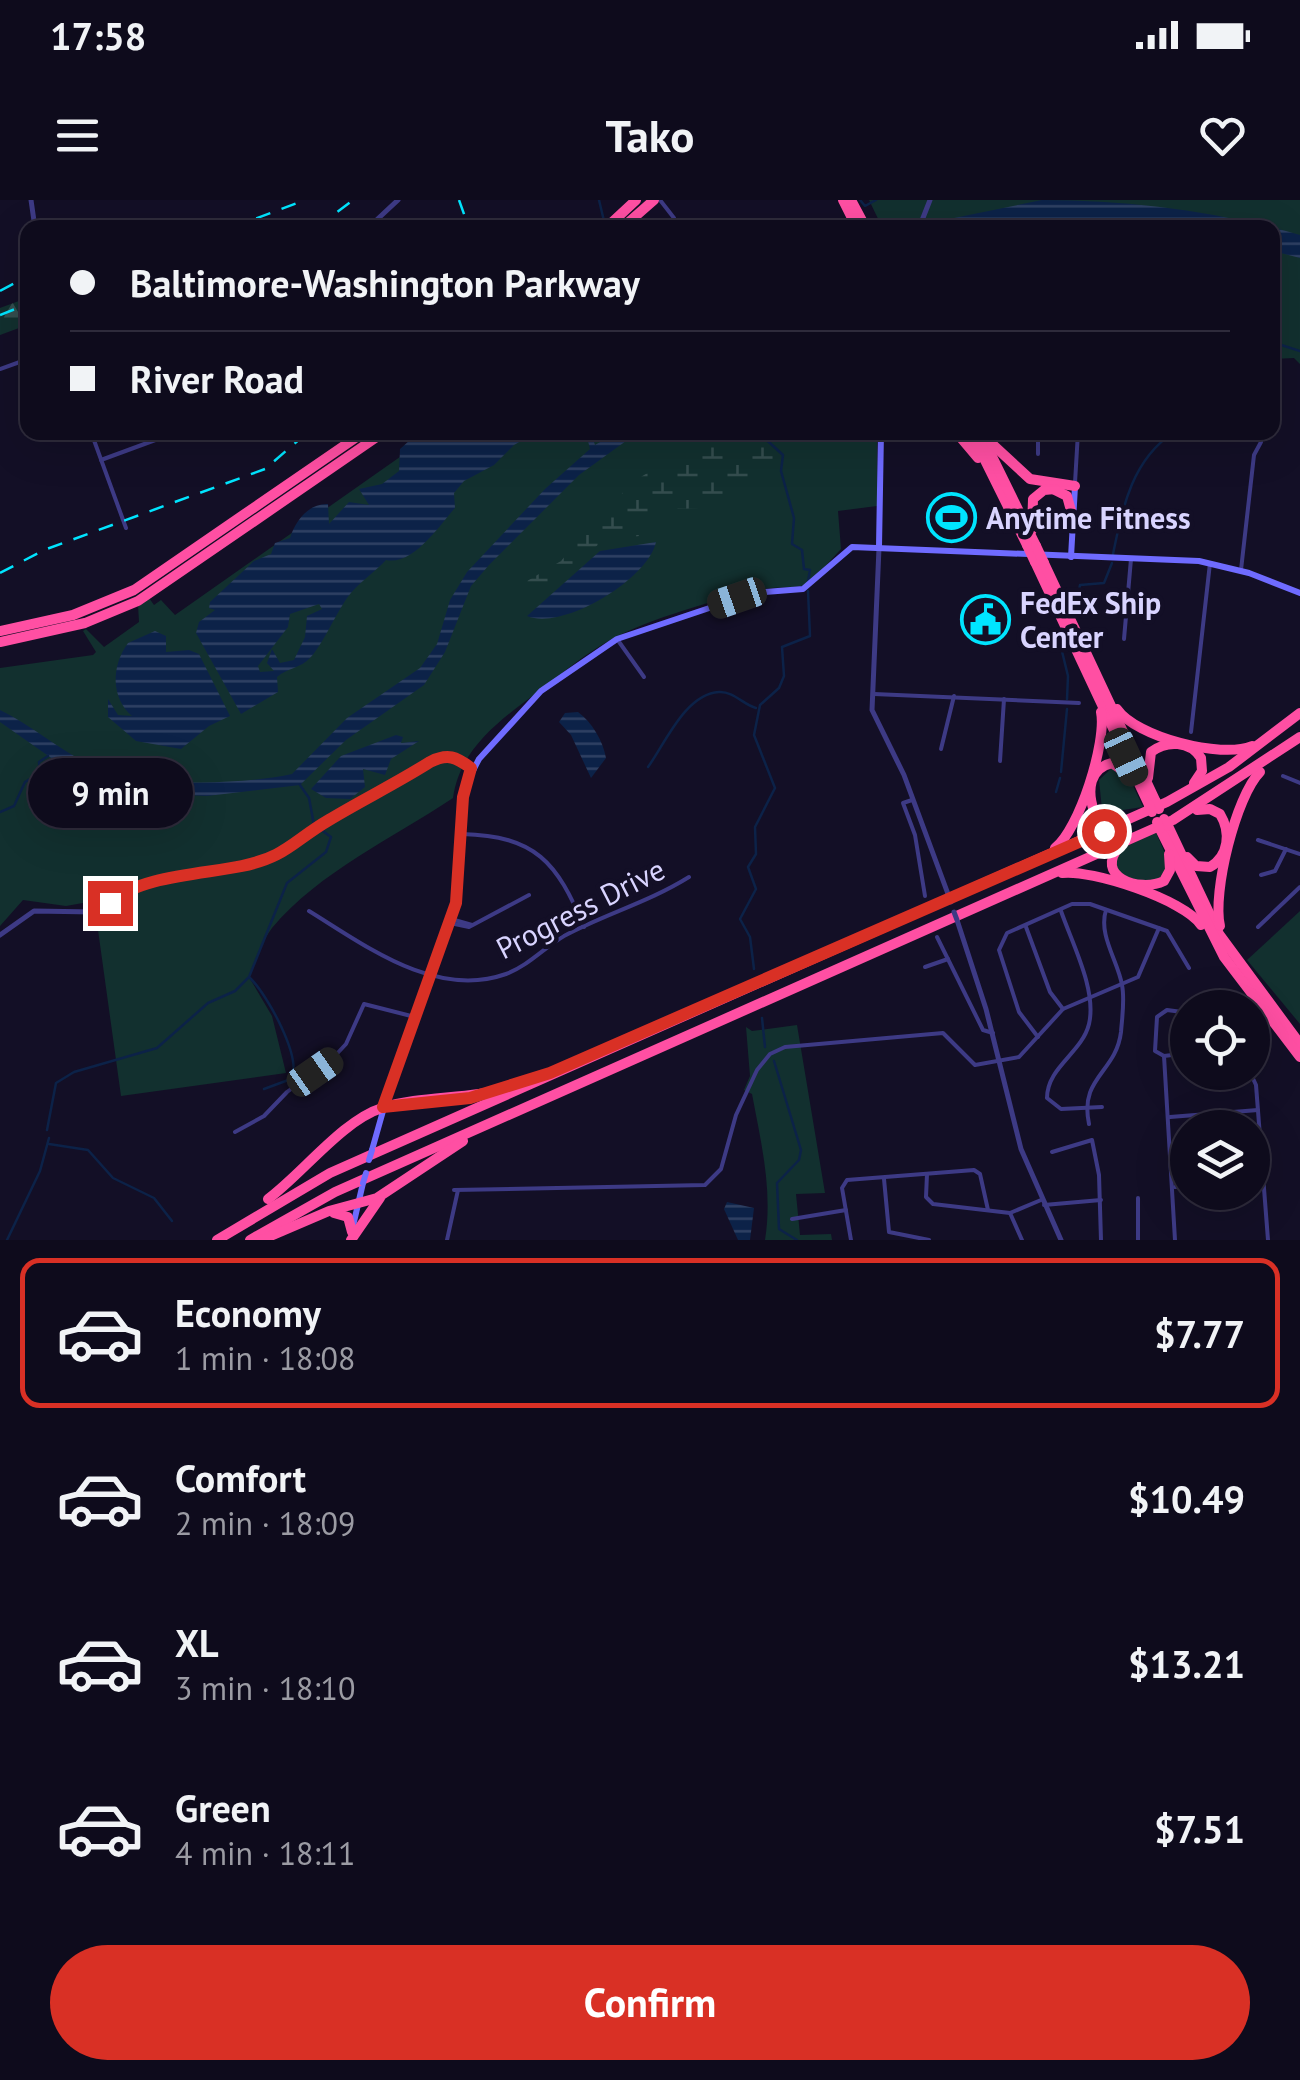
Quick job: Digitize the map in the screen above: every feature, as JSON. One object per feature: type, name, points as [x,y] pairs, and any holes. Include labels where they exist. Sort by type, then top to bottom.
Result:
[{"type":"highway","points":[[615,220],[636,200]]},
{"type":"highway","points":[[632,220],[656,200]]},
{"type":"highway","points":[[147,589],[353,440]]},
{"type":"highway","points":[[0,642],[86,624],[147,589],[372,440]]},
{"type":"highway","points":[[962,440],[1002,494]]},
{"type":"highway","points":[[975,440],[1116,707],[1136,728],[1225,752],[1268,738]]},
{"type":"highway","points":[[985,440],[1031,546]]},
{"type":"highway","points":[[990,440],[1025,476],[1044,484],[1075,488]]},
{"type":"highway","points":[[1031,546],[1031,504],[1036,495],[1052,489],[1075,488]]},
{"type":"highway","points":[[1052,489],[1069,500],[1073,518]]},
{"type":"highway","points":[[1039,562],[1094,687],[1236,975]]},
{"type":"highway","points":[[0,631],[136,596]]},
{"type":"highway","points":[[1083,646],[1153,801]]},
{"type":"highway","points":[[1034,862],[1063,842],[1075,823],[1102,733],[1094,687]]},
{"type":"highway","points":[[215,1240],[315,1180],[1034,862],[1268,738],[1300,712]]},
{"type":"highway","points":[[1167,829],[1298,739]]},
{"type":"highway","points":[[1238,962],[1219,922],[1217,898],[1222,876],[1247,788],[1298,739]]},
{"type":"highway","points":[[1153,801],[1124,767],[1108,764],[1094,774],[1091,802],[1096,815],[1110,821],[1153,801],[1201,774],[1201,758],[1190,747],[1169,744],[1151,752],[1146,768],[1153,801]]},
{"type":"highway","points":[[250,1240],[335,1192],[1131,840],[1167,829],[1202,809],[1218,812],[1227,832],[1222,858],[1210,867],[1196,866],[1167,829]]},
{"type":"highway","points":[[1131,840],[1114,853],[1113,871],[1121,880],[1145,886],[1160,883],[1169,874],[1167,829]]},
{"type":"highway","points":[[1167,829],[1238,962],[1300,1044]]},
{"type":"highway","points":[[1037,882],[1056,874],[1084,873],[1181,906],[1196,917],[1300,1057]]},
{"type":"highway","points":[[215,1240],[288,1184],[358,1120],[383,1107],[508,1088],[615,1047]]},
{"type":"highway","points":[[261,1240],[384,1194],[512,1114]]},
{"type":"highway","points":[[351,1237],[384,1194]]},
{"type":"highway","points":[[313,1218],[344,1214],[351,1237]]},
{"type":"main road","points":[[880,547],[881,440]]},
{"type":"main road","points":[[1072,557],[1075,488]]},
{"type":"main road","points":[[351,1237],[383,1107],[451,921],[464,788],[471,768],[541,692],[617,639],[754,593],[804,589],[846,549],[880,547],[1210,563],[1241,570],[1300,593]]},
{"type":"street","points":[[377,220],[398,200]]},
{"type":"street","points":[[656,200],[674,218]]},
{"type":"street","points":[[94,440],[126,528]]},
{"type":"street","points":[[101,460],[155,440]]},
{"type":"street","points":[[1038,440],[1038,454]]},
{"type":"street","points":[[1075,488],[1078,440]]},
{"type":"street","points":[[1241,570],[1254,455],[1261,442]]},
{"type":"street","points":[[880,547],[870,694],[876,720],[913,800],[951,902],[993,1033],[1020,1149],[1061,1240]]},
{"type":"street","points":[[1124,639],[1132,558]]},
{"type":"street","points":[[1191,732],[1210,563]]},
{"type":"street","points":[[617,639],[644,677]]},
{"type":"street","points":[[870,694],[1079,704]]},
{"type":"street","points":[[941,749],[954,696]]},
{"type":"street","points":[[1000,761],[1004,699]]},
{"type":"street","points":[[0,934],[34,911],[94,912],[140,885],[179,880],[208,868],[245,866],[285,854],[320,825],[439,757],[451,756],[471,768]]},
{"type":"street","points":[[1283,776],[1300,783]]},
{"type":"street","points":[[913,800],[903,803],[916,843],[925,896]]},
{"type":"street","points":[[462,834],[507,838],[539,854],[565,883],[584,927]]},
{"type":"street","points":[[1258,840],[1300,854]]},
{"type":"street","points":[[1262,875],[1275,871],[1286,849]]},
{"type":"street","name":"Progress Drive","points":[[309,911],[389,960],[431,975],[468,980],[504,975],[584,927],[644,902],[689,877]]},
{"type":"street","points":[[1258,926],[1300,888]]},
{"type":"street","points":[[451,921],[472,926],[529,895]]},
{"type":"street","points":[[1039,1037],[1019,1012],[1000,950],[1003,936],[1025,925],[1084,904],[1159,928],[1174,939],[1188,968]]},
{"type":"street","points":[[1061,910],[1089,999],[1085,1034],[1052,1078],[1047,1093],[1056,1108],[1102,1107]]},
{"type":"street","points":[[1089,1124],[1089,1088],[1117,1048],[1123,988],[1103,924],[1106,910]]},
{"type":"street","points":[[1025,925],[1050,992],[1063,1009]]},
{"type":"street","points":[[447,1240],[456,1190],[710,1183],[721,1168],[732,1126],[757,1070],[770,1054],[784,1047],[943,1033],[975,1064],[1025,1054],[1063,1009],[1123,988],[1140,975],[1159,928]]},
{"type":"street","points":[[937,937],[983,1030],[993,1033]]},
{"type":"street","points":[[925,967],[948,959]]},
{"type":"street","points":[[234,1132],[264,1116],[332,1060],[346,1044],[364,1004],[414,1016]]},
{"type":"street","points":[[1170,1010],[1157,1017],[1155,1051],[1170,1055]]},
{"type":"street","points":[[1164,1056],[1170,1117]]},
{"type":"street","points":[[1254,1090],[1258,1110]]},
{"type":"street","points":[[1052,1152],[1092,1140],[1101,1200],[1101,1240]]},
{"type":"street","points":[[851,1240],[844,1182],[976,1171],[988,1210]]},
{"type":"street","points":[[927,1174],[929,1203],[1010,1213],[1042,1202],[1101,1200]]},
{"type":"street","points":[[884,1177],[891,1234],[929,1240]]},
{"type":"street","points":[[1138,1198],[1138,1240]]},
{"type":"street","points":[[792,1219],[846,1210]]},
{"type":"street","points":[[1175,1210],[1175,1240]]},
{"type":"street","points":[[1266,1210],[1268,1240]]},
{"type":"street","points":[[1010,1213],[1019,1240]]},
{"type":"green space","points":[[869,200],[1300,200],[1300,364],[1294,358],[1280,359],[1280,220],[879,220]]},
{"type":"green space","points":[[20,301],[20,328],[0,335],[0,308]]},
{"type":"green space","points":[[424,440],[877,440],[877,506],[838,511],[841,549],[809,584],[763,589],[692,608],[624,633],[584,656],[488,733],[462,769],[453,798],[334,873],[272,928],[249,977],[272,1016],[286,1073],[121,1096],[94,901],[66,906],[23,900],[0,926],[0,668],[93,655],[96,652],[83,631],[86,629],[104,647],[139,622],[138,605],[149,598],[154,605],[161,600],[175,615]]},
{"type":"green space","points":[[764,440],[764,446],[776,456],[767,479],[729,490],[703,508],[651,510],[639,520],[643,531],[639,536],[603,541],[531,597],[516,595],[517,587],[561,561],[584,534],[613,515],[618,499],[628,487],[710,442]]},
{"type":"green space","points":[[1113,767],[1128,775],[1143,807],[1109,812],[1102,809],[1099,780]]},
{"type":"green space","points":[[1156,832],[1166,859],[1165,870],[1155,882],[1126,880],[1113,864],[1119,850]]},
{"type":"green space","points":[[1300,911],[1300,1024],[1247,960]]},
{"type":"green space","points":[[797,1025],[825,1193],[796,1194],[800,1235],[831,1234],[832,1240],[765,1240],[765,1167],[752,1094],[744,1090],[750,1076],[746,1027],[752,1031]]},
{"type":"water","points":[[1042,200],[1140,205],[1240,220],[1094,220],[944,220]]},
{"type":"water","points":[[1280,230],[1300,235],[1300,258],[1280,253]]},
{"type":"water","points":[[410,440],[523,440],[494,465],[464,481],[454,493],[455,508],[425,543],[406,557],[386,560],[361,583],[347,598],[310,658],[277,677],[278,692],[241,714],[196,633],[199,622],[215,610],[209,608],[210,602],[254,561],[271,554],[275,543],[290,538],[309,510],[328,504],[329,524],[349,502],[369,505],[359,489],[382,484],[399,471],[400,449]],"holes":[[[319,604],[322,609],[307,616],[305,637],[294,660],[280,663],[272,649],[267,663],[274,671],[260,672],[258,666],[288,627],[290,614]]]},
{"type":"water","points":[[588,440],[593,440],[595,445],[604,440],[627,440],[579,475],[471,586],[445,652],[424,685],[346,740],[300,785],[207,796],[133,793],[67,769],[0,722],[0,710],[93,766],[137,778],[219,782],[292,774],[347,718],[420,668],[437,644],[450,600],[467,572],[545,489],[590,449]]},
{"type":"water","points":[[656,542],[638,571],[602,598],[561,616],[527,616],[600,551]]},
{"type":"water","points":[[155,631],[166,636],[166,652],[189,650],[199,654],[230,716],[209,726],[181,749],[136,741],[108,717],[108,699],[118,715],[132,716],[117,691],[118,662],[128,643]]},
{"type":"water","points":[[578,712],[596,732],[606,758],[591,778],[571,735],[559,722],[565,713]]},
{"type":"water","points":[[396,735],[403,737],[401,743],[419,741],[391,759],[385,775],[363,769],[365,787],[350,799],[326,798],[311,789],[341,756]]},
{"type":"water","points":[[727,1202],[754,1208],[750,1240],[738,1240],[724,1209]]},
{"type":"waterway","points":[[599,200],[604,220]]},
{"type":"waterway","points":[[860,200],[865,206],[876,200]]},
{"type":"waterway","points":[[1280,345],[1300,351]]},
{"type":"waterway","points":[[767,440],[783,455],[781,471],[794,518],[792,544],[802,550],[804,569],[810,570],[808,582]]},
{"type":"waterway","points":[[1113,554],[1139,470],[1164,440]]},
{"type":"waterway","points":[[1076,606],[1080,585],[1104,583],[1112,563]]},
{"type":"waterway","points":[[754,969],[750,937],[740,919],[756,889],[748,867],[756,854],[755,827],[775,788],[754,735],[760,705],[779,688],[784,676],[782,647],[810,636],[808,591]]},
{"type":"waterway","points":[[1058,635],[1068,676],[1067,699]]},
{"type":"waterway","points":[[648,767],[696,701],[724,692],[756,708]]},
{"type":"waterway","points":[[1061,772],[1067,709]]},
{"type":"waterway","points":[[0,812],[14,806],[25,782],[40,773],[39,762],[48,756]]},
{"type":"waterway","points":[[1056,792],[1060,778]]},
{"type":"waterway","points":[[300,785],[309,798],[314,825]]},
{"type":"waterway","points":[[47,1130],[56,1083],[74,1072],[157,1048],[208,1003],[235,991],[249,977],[287,883],[326,852],[331,837],[320,829]]},
{"type":"waterway","points":[[250,978],[274,1012],[292,1057],[291,1079],[264,1089]]},
{"type":"waterway","points":[[762,1018],[765,1047]]},
{"type":"waterway","points":[[774,1061],[801,1150],[799,1160],[777,1183],[779,1229],[797,1240]]},
{"type":"waterway","points":[[7,1240],[40,1171],[49,1138]]},
{"type":"waterway","points":[[49,1144],[88,1150],[113,1178],[154,1198],[172,1221]]},
{"type":"railway","points":[[252,220],[305,200]]},
{"type":"railway","points":[[327,220],[353,200]]},
{"type":"railway","points":[[459,200],[466,220]]},
{"type":"railway","points":[[0,291],[20,280]]},
{"type":"railway","points":[[0,315],[20,307]]},
{"type":"railway","points":[[0,573],[44,550],[265,469],[299,440]]},
{"type":"place","name":"Anytime Fitness","points":[[951,517]]},
{"type":"place","name":"FedEx Ship Center","points":[[985,619]]},
{"type":"route","points":[[110,903],[124,891],[140,885],[179,880],[208,868],[245,866],[285,854],[320,825],[444,756],[471,768],[463,797],[456,903],[383,1107],[470,1098],[550,1073],[1104,831]]}]
